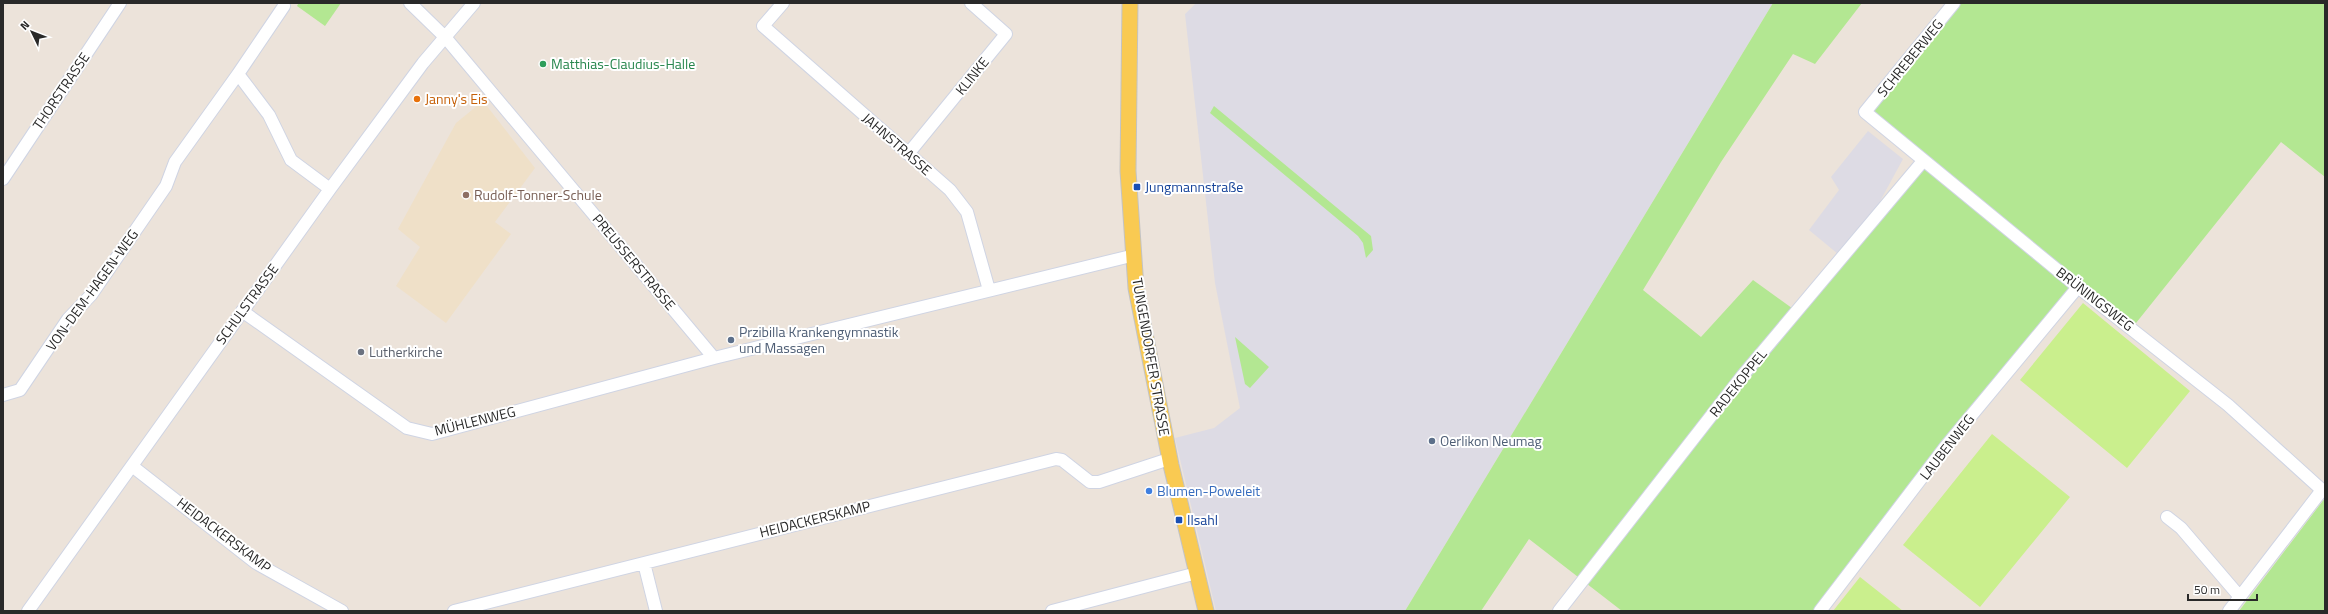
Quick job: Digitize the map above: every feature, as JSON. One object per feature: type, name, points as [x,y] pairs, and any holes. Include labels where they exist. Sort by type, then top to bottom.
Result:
[{"type":"main road","name":"TUNGENDORFER STRASSE","points":[[1130,3],[1128,171],[1135,255],[1136,288],[1169,459],[1206,611]]},
{"type":"street","name":"THORSTRASSE","points":[[3,179],[120,3]]},
{"type":"street","name":"PREUSSERSTRASSE","points":[[410,3],[445,37],[714,358]]},
{"type":"street","name":"SCHULSTRASSE","points":[[28,611],[330,189],[423,63],[474,3]]},
{"type":"street","name":"JAHNSTRASSE","points":[[783,3],[763,26],[950,190],[967,212],[989,290]]},
{"type":"street","name":"KLINKE","points":[[908,154],[1006,34],[971,3]]},
{"type":"street","name":"SCHREBERWEG","points":[[1865,112],[1954,3]]},
{"type":"street","name":"VON-DEM-HAGEN-WEG","points":[[3,395],[7,396],[20,390],[68,319],[91,295],[166,186],[175,162],[238,74],[284,6]]},
{"type":"street","points":[[238,74],[269,115],[291,160],[330,189]]},
{"type":"street","name":"BRÜNINGSWEG","points":[[1865,112],[2078,287],[2228,405],[2324,490]]},
{"type":"street","name":"RADEKOPPEL","points":[[1559,611],[1743,375],[1923,161]]},
{"type":"street","points":[[714,358],[1135,255]]},
{"type":"street","name":"LAUBENWEG","points":[[1820,611],[1946,446],[2078,287]]},
{"type":"street","name":"MÜHLENWEG","points":[[242,312],[407,428],[432,434],[714,358]]},
{"type":"street","name":"HEIDACKERSKAMP","points":[[454,611],[1056,459],[1062,460],[1090,482],[1099,482],[1169,459]]},
{"type":"street","name":"HEIDACKERSKAMP","points":[[132,466],[256,563],[342,611]]},
{"type":"street","points":[[2229,611],[2324,490]]},
{"type":"street","points":[[2167,517],[2181,528],[2240,597]]},
{"type":"street","points":[[644,563],[656,611]]},
{"type":"street","points":[[1052,611],[1197,573]]},
{"type":"shaded area","points":[[1196,3],[1773,3],[1405,611],[1216,611],[1175,438],[1214,428],[1240,408],[1215,283],[1185,14]]},
{"type":"shaded area","name":"Rudolf-Tonner-Schule","points":[[483,101],[535,168],[495,222],[511,234],[446,323],[396,286],[420,247],[398,229],[456,123]]},
{"type":"shaded area","points":[[1868,131],[1903,159],[1878,205],[1838,254],[1809,230],[1839,190],[1831,177]]},
{"type":"green space","points":[[296,3],[341,3],[325,26],[297,6],[298,4]]},
{"type":"green space","points":[[1773,3],[1862,3],[1815,64],[1793,54],[1721,162],[1643,290],[1701,337],[1753,280],[1796,311],[1923,161],[1865,112],[1954,3],[2325,3],[2325,177],[2281,142],[2132,328],[2078,287],[1820,611],[1622,611],[1529,539],[1481,611],[1405,611]]},
{"type":"green space","points":[[1214,106],[1371,236],[1373,250],[1366,258],[1363,243],[1358,236],[1210,113]]},
{"type":"green space","points":[[2083,303],[2190,391],[2127,468],[2020,380]]},
{"type":"green space","points":[[1235,337],[1269,367],[1250,388],[1245,384]]},
{"type":"green space","points":[[1992,434],[2070,497],[1980,607],[1903,545]]},
{"type":"green space","points":[[2325,498],[2325,611],[2239,611]]},
{"type":"green space","points":[[1860,577],[1903,611],[1833,611]]},
{"type":"place","name":"Matthias-Claudius-Halle","points":[[543,64]]},
{"type":"place","name":"Janny's Eis","points":[[417,99]]},
{"type":"place","name":"Jungmannstraße","points":[[1137,187]]},
{"type":"place","name":"Rudolf-Tonner-Schule","points":[[466,195]]},
{"type":"place","name":"Przibilla Krankengymnastik und Massagen","points":[[731,340]]},
{"type":"place","name":"Lutherkirche","points":[[361,352]]},
{"type":"place","name":"Oerlikon Neumag","points":[[1432,441]]},
{"type":"place","name":"Blumen-Poweleit","points":[[1149,491]]},
{"type":"place","name":"Ilsahl","points":[[1179,520]]}]
